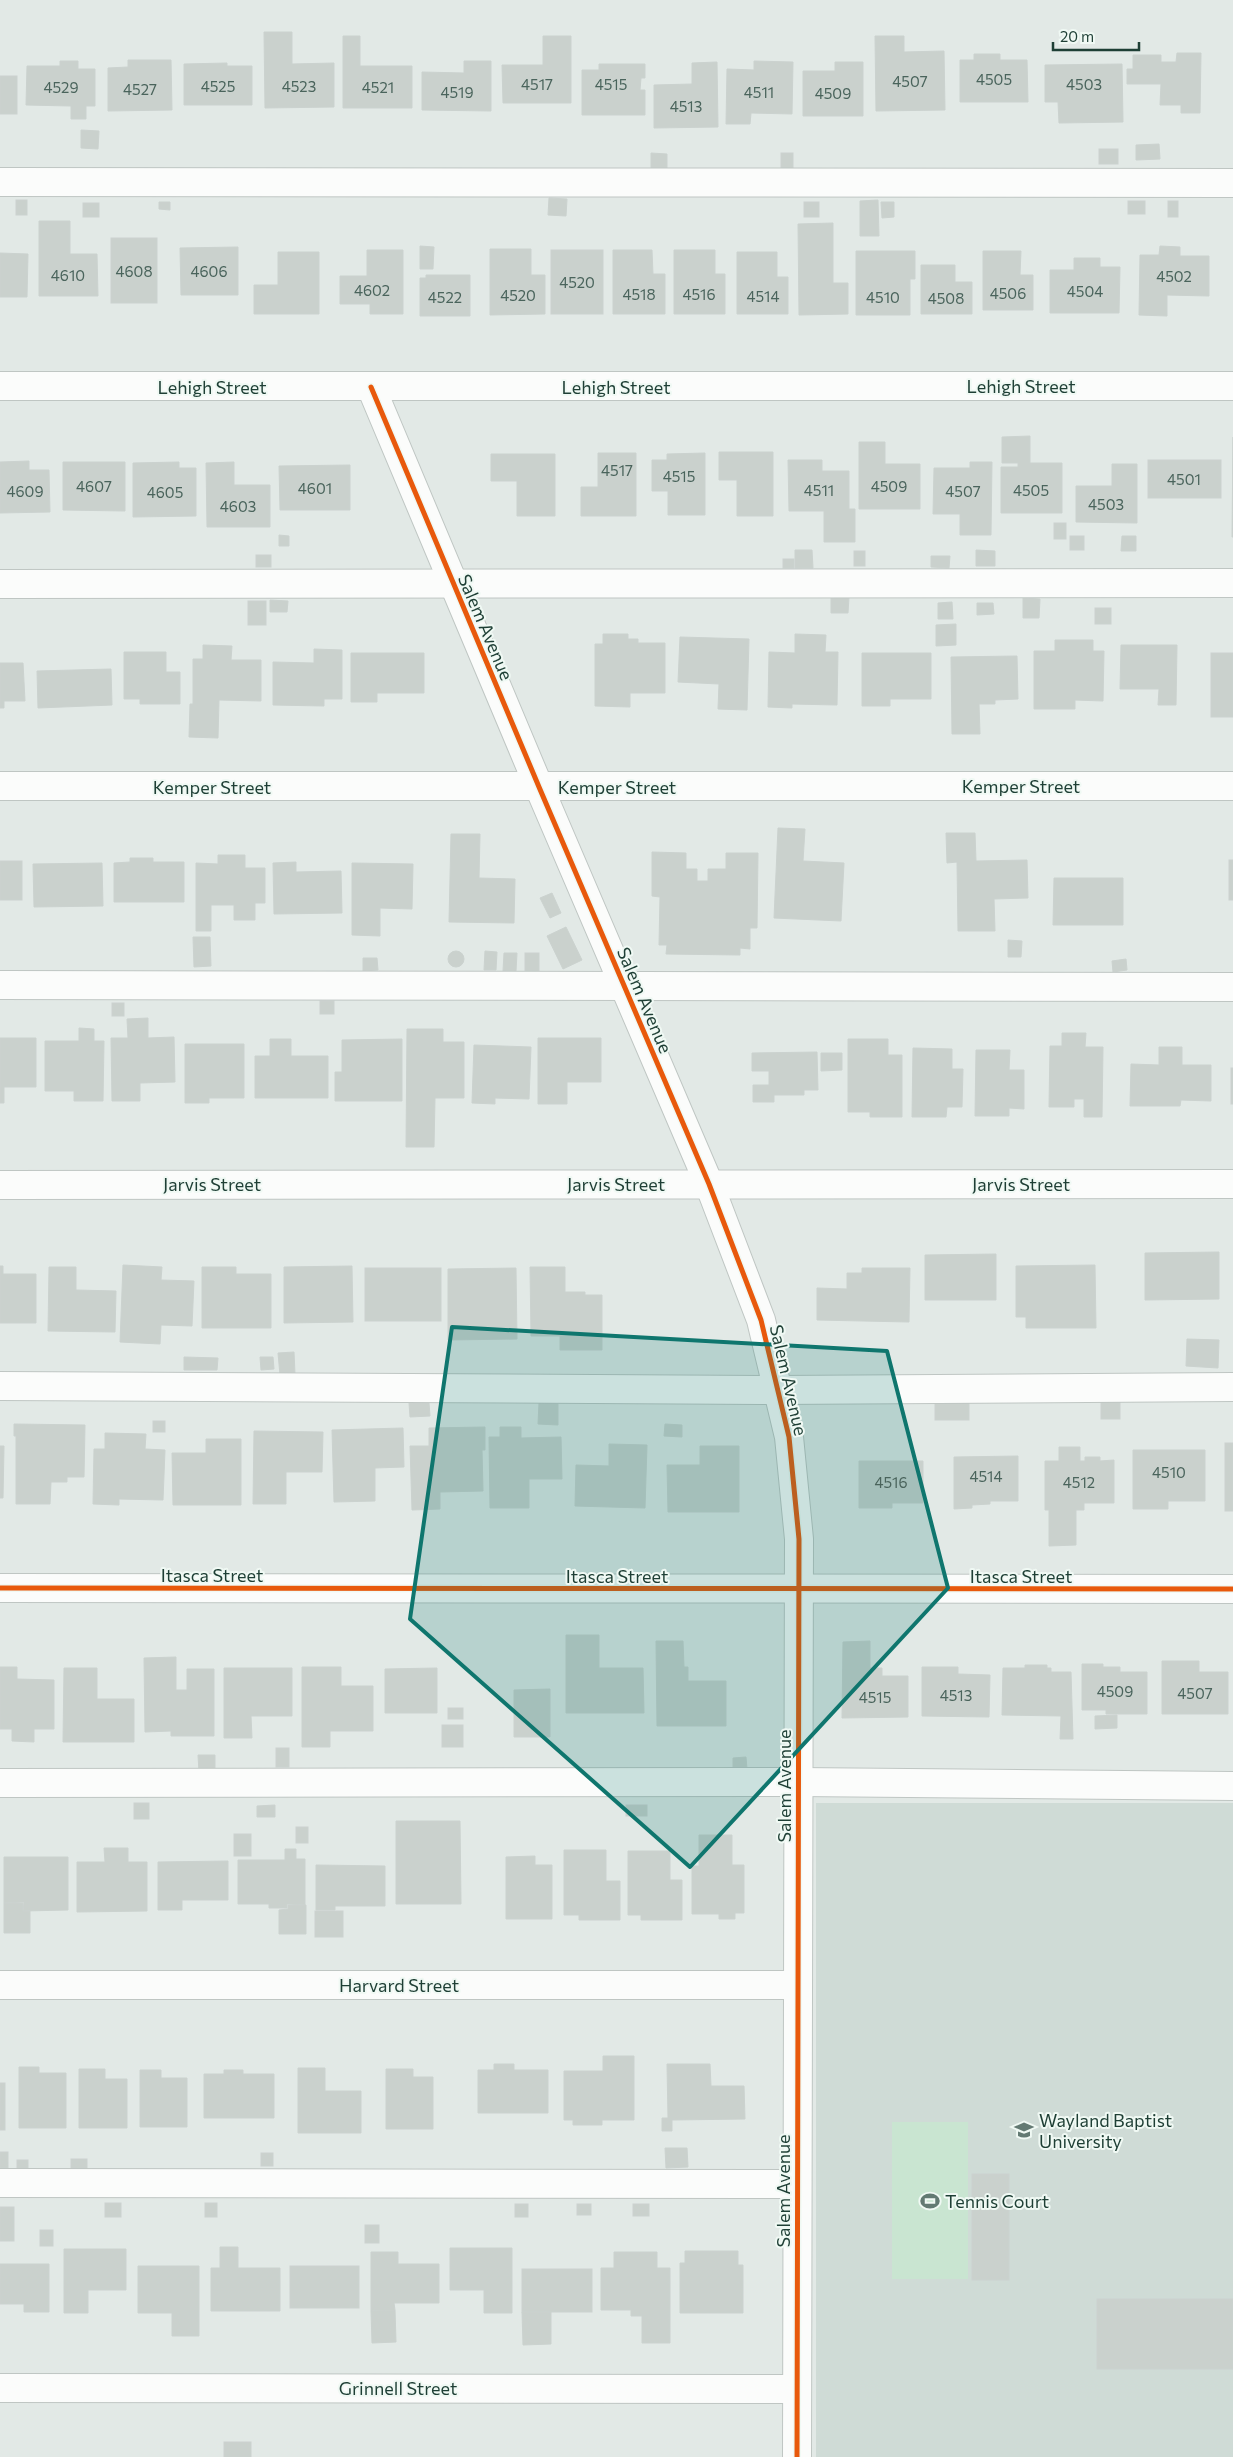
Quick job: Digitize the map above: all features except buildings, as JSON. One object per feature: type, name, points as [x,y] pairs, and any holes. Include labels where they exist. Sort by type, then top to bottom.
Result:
[{"type":"street","points":[[0,182],[1233,184]]},
{"type":"street","name":"Lehigh Street","points":[[0,386],[1233,386]]},
{"type":"street","name":"Salem Avenue","points":[[371,387],[539,787],[709,1184],[761,1320],[789,1437],[799,1539],[797,2457]]},
{"type":"street","points":[[0,584],[1233,583]]},
{"type":"street","name":"Kemper Street","points":[[0,786],[1233,786]]},
{"type":"street","points":[[0,985],[1233,987]]},
{"type":"street","name":"Jarvis Street","points":[[0,1185],[1233,1184]]},
{"type":"street","points":[[0,1386],[778,1390],[1233,1387]]},
{"type":"street","name":"Itasca Street","points":[[0,1588],[1233,1589]]},
{"type":"street","points":[[0,1783],[798,1782],[1233,1786]]},
{"type":"street","name":"Harvard Street","points":[[0,1985],[797,1985]]},
{"type":"street","points":[[0,2183],[797,2184]]},
{"type":"street","name":"Grinnell Street","points":[[0,2388],[797,2389]]},
{"type":"highlighted area","points":[[452,1327],[887,1351],[948,1588],[690,1867],[410,1619]]},
{"type":"shaded area","name":"Wayland Baptist University","points":[[816,1803],[1233,1803],[1233,2457],[816,2457]]},
{"type":"green space","name":"Tennis Court","points":[[892,2122],[968,2122],[968,2279],[892,2279]]},
{"type":"cycle path","points":[[371,387],[539,787],[709,1184],[761,1320],[789,1437],[799,1539],[797,2457]]},
{"type":"cycle path","points":[[0,1588],[1233,1589]]},
{"type":"place","name":"Wayland Baptist University","points":[[1024,2130]]},
{"type":"place","name":"Tennis Court","points":[[930,2201]]}]
